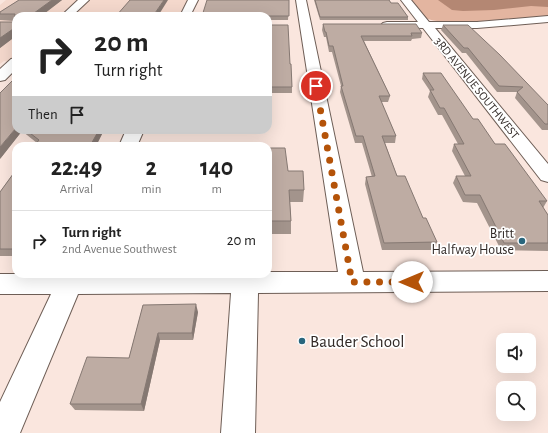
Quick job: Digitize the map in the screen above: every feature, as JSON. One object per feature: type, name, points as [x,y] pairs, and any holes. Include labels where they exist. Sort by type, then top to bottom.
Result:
[{"type":"street","points":[[70,12],[84,0]]},
{"type":"street","points":[[187,12],[193,0]]},
{"type":"street","points":[[300,0],[308,25],[352,282]]},
{"type":"street","name":"3RD AVENUE SOUTHWEST","points":[[406,0],[548,176]]},
{"type":"street","points":[[374,25],[477,25],[548,19]]},
{"type":"street","points":[[0,77],[12,66]]},
{"type":"street","points":[[0,284],[70,279],[245,283],[548,281]]},
{"type":"street","points":[[3,433],[70,279]]},
{"type":"street","points":[[238,433],[245,283]]},
{"type":"shaded area","points":[[6,0],[79,0],[66,12],[12,12],[12,24],[0,24],[0,5]]},
{"type":"shaded area","points":[[89,0],[187,0],[181,12],[76,12]]},
{"type":"shaded area","points":[[409,0],[548,0],[548,16],[465,22],[434,21],[423,17]]},
{"type":"shaded area","points":[[438,0],[548,0],[548,7],[531,6],[494,10],[463,11],[452,10]]},
{"type":"shaded area","points":[[0,27],[12,27],[12,60],[10,62],[4,61],[0,64]]},
{"type":"building","points":[[19,0],[52,0],[36,12],[12,12],[12,14],[0,14],[0,12]]},
{"type":"building","points":[[130,0],[164,0],[156,12],[120,12]]},
{"type":"building","points":[[207,0],[289,0],[289,16],[272,16],[272,12],[203,12]]},
{"type":"building","points":[[315,0],[389,0],[391,3],[398,3],[408,17],[320,17]]},
{"type":"building","points":[[0,22],[12,22],[12,30],[0,38]]},
{"type":"building","points":[[323,24],[416,24],[422,33],[411,33],[412,36],[361,36],[390,96],[379,96],[396,136],[382,136],[397,176],[405,176],[423,218],[426,218],[437,242],[384,243],[366,177],[375,176],[363,136],[356,136],[341,86],[343,86],[333,46],[329,46]]},
{"type":"building","points":[[272,25],[288,25],[292,87],[272,87]]},
{"type":"building","points":[[443,25],[468,25],[500,55],[548,105],[548,124],[545,124],[517,92],[523,87],[499,86],[468,48],[464,48]]},
{"type":"building","points":[[423,73],[441,73],[473,119],[478,119],[495,144],[505,144],[547,201],[539,201],[548,215],[548,243],[504,243],[480,195],[465,195],[456,176],[471,176],[454,144],[464,144],[444,108],[440,108],[430,90],[434,90]]},
{"type":"building","points":[[12,81],[12,133],[0,147],[0,93]]},
{"type":"building","points":[[31,134],[97,134],[92,142],[37,142],[39,140]]},
{"type":"building","points":[[272,148],[285,148],[288,171],[303,171],[304,190],[289,190],[291,221],[272,221]]},
{"type":"building","points":[[12,176],[12,249],[0,249],[0,192]]},
{"type":"building","points":[[196,304],[192,333],[158,333],[141,404],[70,404],[87,357],[129,358],[143,305]]},
{"type":"place","name":"Britt Halfway House","points":[[522,241]]},
{"type":"place","name":"Bauder School","points":[[302,341]]},
{"type":"route","points":[[316,86],[352,282],[412,282]]}]
